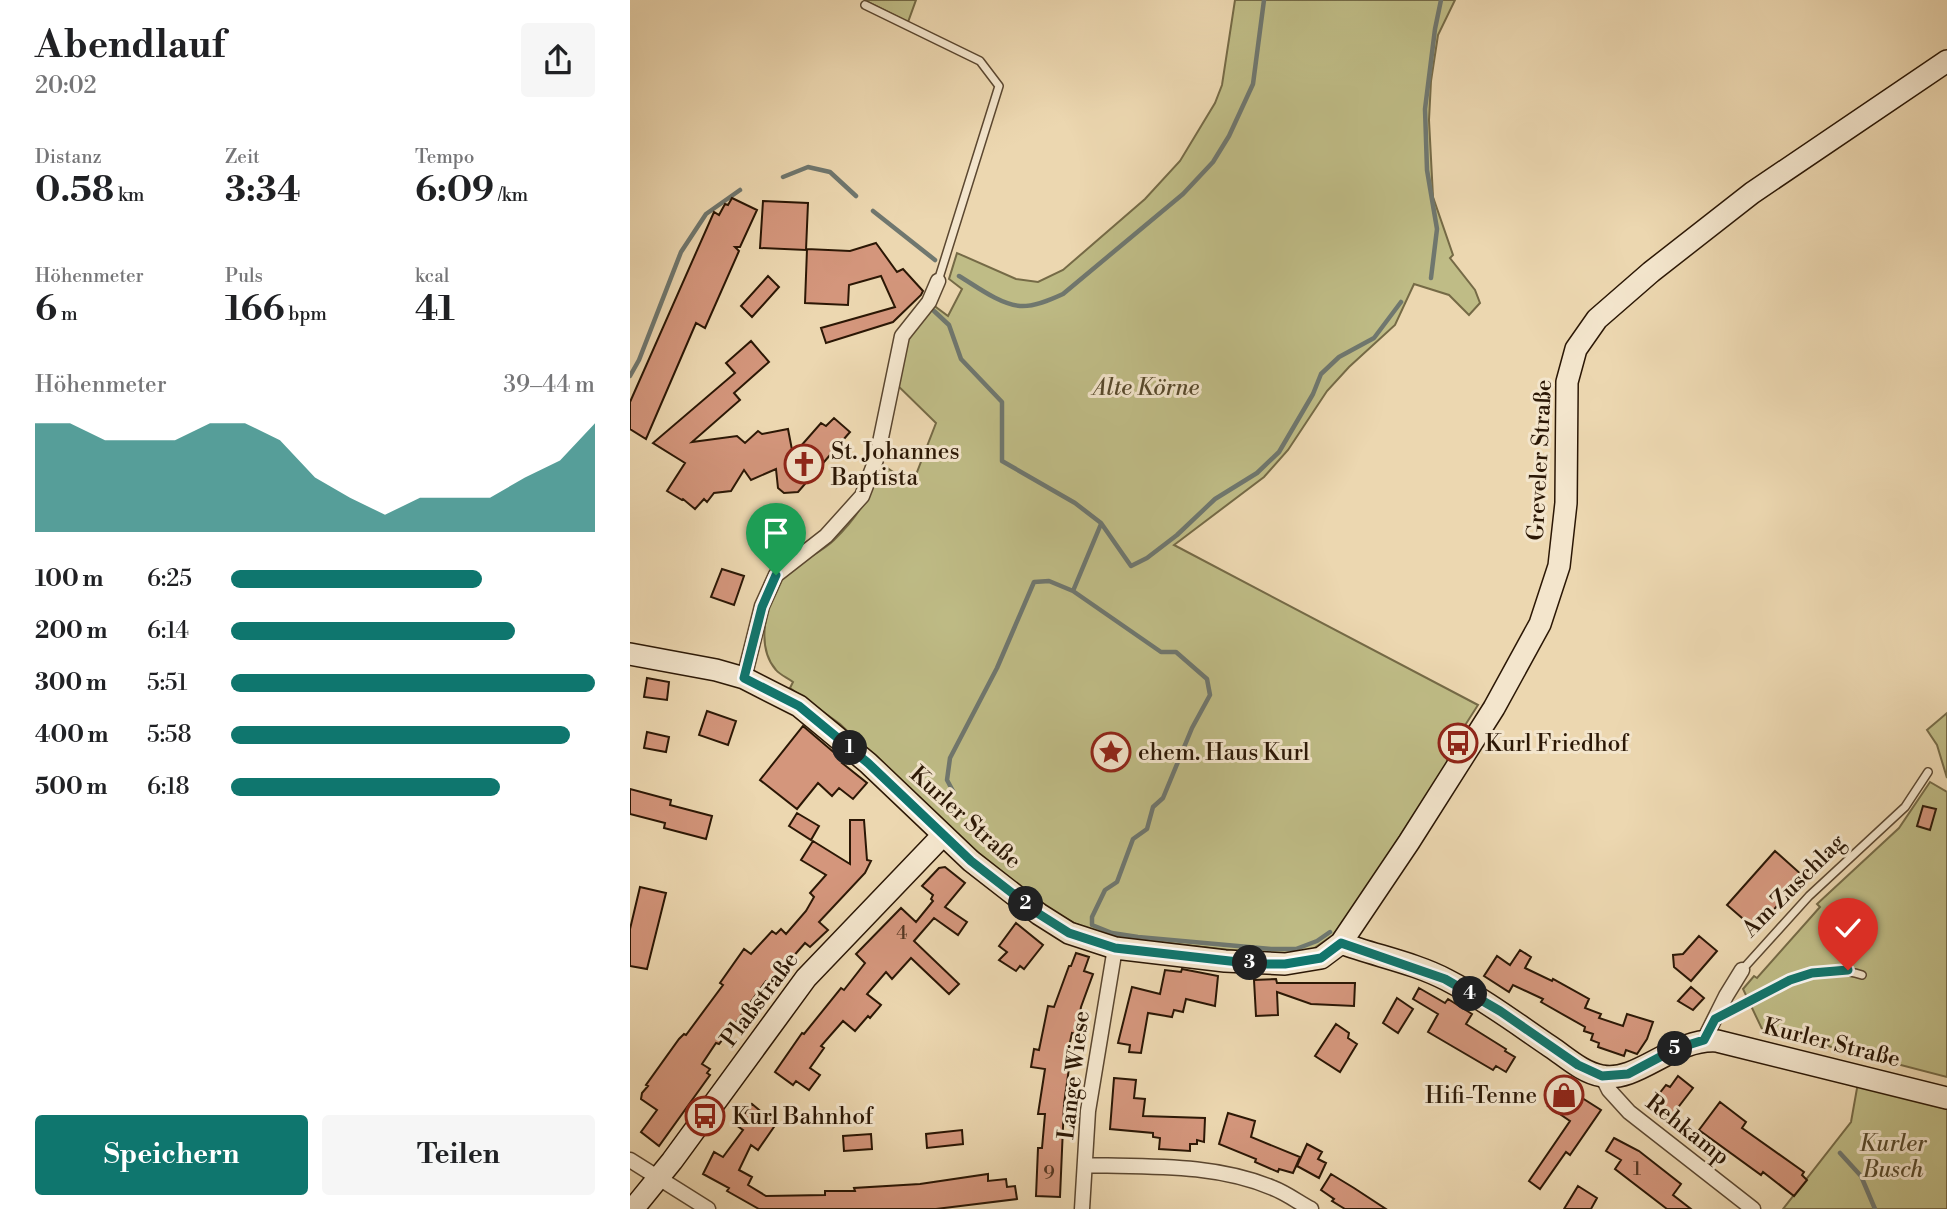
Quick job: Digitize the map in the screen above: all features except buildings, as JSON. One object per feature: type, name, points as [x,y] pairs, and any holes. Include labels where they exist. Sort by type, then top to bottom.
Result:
[{"type":"street","name":"Greveler Straße","points":[[1341,943],[1468,750],[1540,624],[1559,566],[1566,503],[1566,391],[1576,349],[1597,319],[1681,248],[1752,193],[1947,61]]},
{"type":"street","points":[[744,678],[762,607],[776,575],[825,536],[862,496],[877,457],[902,336],[929,302],[938,281]]},
{"type":"street","name":"Kurler Straße","points":[[630,654],[744,678],[799,706],[868,763],[971,861],[1039,914],[1069,933],[1115,948],[1225,961],[1285,964],[1321,958],[1341,943]]},
{"type":"street","name":"Plaßstraße","points":[[634,1209],[659,1179],[806,978],[943,835]]},
{"type":"street","points":[[1341,943],[1445,979],[1500,1011],[1578,1065],[1602,1076]]},
{"type":"street","name":"Lange Wiese","points":[[1082,1209],[1088,1111],[1115,948]]},
{"type":"street","name":"Am Zuschlag","points":[[1704,1040],[1741,970]]},
{"type":"street","name":"Kurler Straße","points":[[1602,1076],[1628,1074],[1675,1049],[1704,1040],[1767,1052],[1947,1098]]},
{"type":"street","name":"Rehkamp","points":[[1602,1076],[1609,1090],[1629,1112],[1753,1209]]},
{"type":"street","points":[[630,1160],[708,1209]]},
{"type":"street","points":[[1085,1165],[1199,1170],[1235,1175],[1274,1188],[1311,1209]]},
{"type":"lane","points":[[866,5],[980,61],[999,86],[938,281]]},
{"type":"lane","name":"Am Zuschlag","points":[[1741,970],[1809,897],[1905,807],[1928,772]]},
{"type":"lane","points":[[1715,1019],[1790,980],[1812,973],[1848,970],[1862,975]]},
{"type":"green space","points":[[864,0],[916,0],[908,22]]},
{"type":"green space","points":[[1235,0],[1455,0],[1438,35],[1431,81],[1429,120],[1433,197],[1453,255],[1450,258],[1475,290],[1480,303],[1469,315],[1449,295],[1414,284],[1395,325],[1327,391],[1288,450],[1264,477],[1174,545],[1478,705],[1448,752],[1447,764],[1352,910],[1333,935],[1313,949],[1291,953],[1256,953],[1102,934],[1076,924],[1046,907],[955,834],[840,724],[790,688],[793,682],[778,672],[770,660],[764,637],[771,600],[782,579],[828,545],[850,523],[863,505],[883,465],[912,485],[936,423],[893,381],[902,336],[929,302],[948,316],[962,289],[949,279],[957,253],[1016,279],[1038,282],[1063,270],[1145,199],[1180,161],[1215,103],[1222,85]]},
{"type":"green space","points":[[1947,713],[1947,778],[1937,745],[1927,730]]},
{"type":"green space","points":[[1930,782],[1947,792],[1947,1077],[1762,1029],[1743,989],[1754,976],[1757,978],[1820,907],[1817,904],[1899,828]]},
{"type":"green space","name":"Kurler Busch","points":[[1859,1077],[1947,1106],[1947,1209],[1783,1209],[1851,1122]]},
{"type":"waterway","name":"Alte Körne","points":[[959,276],[1012,305],[1025,306],[1047,301],[1063,294],[1183,194],[1213,162],[1229,136],[1253,84],[1264,0]]},
{"type":"waterway","points":[[1431,278],[1437,229],[1427,170],[1425,109],[1441,0]]},
{"type":"waterway","name":"Alte Körne","points":[[783,177],[808,167],[830,172],[856,196]]},
{"type":"waterway","name":"Alte Körne","points":[[630,376],[639,360],[681,252],[706,214],[740,190]]},
{"type":"waterway","name":"Alte Körne","points":[[873,211],[935,260]]},
{"type":"waterway","points":[[934,311],[949,325],[961,359],[1002,402],[1002,461],[1075,503],[1101,523],[1131,566],[1147,558],[1177,535],[1215,499],[1257,473],[1279,452],[1313,394],[1321,374],[1339,357],[1374,338],[1401,302]]},
{"type":"waterway","points":[[1073,591],[1101,524]]},
{"type":"waterway","points":[[954,793],[947,780],[950,758],[997,668],[1034,582],[1049,581],[1073,591],[1161,652],[1176,652],[1207,679],[1210,695],[1192,728],[1163,798],[1153,807],[1147,829],[1133,839],[1117,882],[1105,890],[1092,917],[1092,925],[1112,933],[1138,937],[1271,949],[1296,949],[1317,941],[1330,932]]},
{"type":"waterway","points":[[1840,1153],[1861,1176],[1875,1209]]},
{"type":"place","name":"St. Johannes Baptista","points":[[804,464]]},
{"type":"place","name":"Kurl Friedhof","points":[[1458,743]]},
{"type":"place","name":"ehem. Haus Kurl","points":[[1111,752]]},
{"type":"place","name":"Hifi-Tenne","points":[[1564,1095]]},
{"type":"place","name":"Kurl Bahnhof","points":[[705,1116]]},
{"type":"route","points":[[776,575],[762,607],[744,678],[799,706],[868,763],[971,861],[1039,914],[1069,933],[1092,942],[1115,948],[1256,964],[1285,964],[1321,958],[1332,953],[1341,943],[1445,979],[1500,1011],[1578,1065],[1602,1076],[1628,1074],[1675,1049],[1704,1040],[1715,1019],[1790,980],[1812,973],[1848,970]]}]
